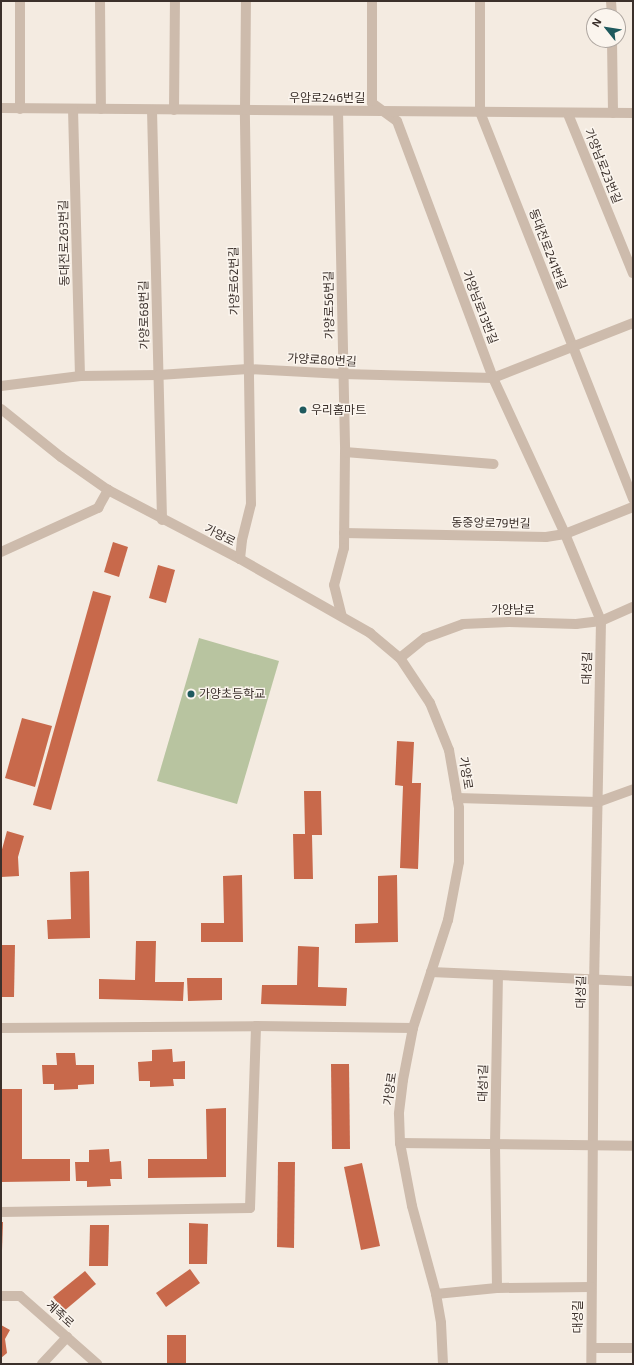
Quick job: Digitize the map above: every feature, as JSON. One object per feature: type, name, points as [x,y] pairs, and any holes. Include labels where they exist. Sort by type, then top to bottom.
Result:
[{"type":"street","points":[[20,1],[20,108]]},
{"type":"street","points":[[100,1],[101,109]]},
{"type":"street","points":[[174,110],[175,1]]},
{"type":"street","name":"가양로62번길","points":[[240,559],[242,540],[251,504],[245,110],[246,1]]},
{"type":"street","name":"가양남로13번길","points":[[372,1],[372,103],[382,112],[397,121],[493,378],[565,534],[602,621]]},
{"type":"street","name":"동대전로241번길","points":[[480,1],[480,112],[633,499]]},
{"type":"street","points":[[612,48],[613,113]]},
{"type":"street","name":"우암로246번길","points":[[1,108],[633,114]]},
{"type":"street","name":"동대전로263번길","points":[[73,109],[80,376]]},
{"type":"street","name":"가양로68번길","points":[[152,110],[162,520]]},
{"type":"street","name":"가양로56번길","points":[[338,111],[345,452],[344,548],[334,585],[342,616]]},
{"type":"street","name":"가양남로23번길","points":[[568,114],[633,273]]},
{"type":"street","name":"가양로80번길","points":[[1,386],[80,376],[159,375],[248,369],[343,374],[493,378],[633,323]]},
{"type":"street","name":"가양로","points":[[1,409],[6,416],[108,490],[162,520],[240,559],[370,633],[400,658],[430,703],[449,750],[456,798],[459,808],[459,862],[448,920],[413,1028],[403,1080],[400,1114],[400,1143],[412,1206],[436,1294],[441,1323],[443,1364]]},
{"type":"street","points":[[345,452],[494,464]]},
{"type":"street","points":[[1,552],[98,508],[108,490]]},
{"type":"street","name":"동중앙로79번길","points":[[344,533],[546,537],[565,534],[633,507]]},
{"type":"street","name":"가양남로","points":[[400,658],[425,638],[463,624],[509,622],[576,624],[602,621],[633,607]]},
{"type":"street","name":"대성길","points":[[591,1364],[594,978],[602,621]]},
{"type":"street","points":[[456,798],[598,802],[633,789]]},
{"type":"street","points":[[431,972],[594,978],[633,981]]},
{"type":"street","name":"대성1길","points":[[497,1288],[495,1145],[498,975]]},
{"type":"street","points":[[1,1028],[256,1026],[413,1028]]},
{"type":"street","points":[[1,1212],[250,1208],[256,1026]]},
{"type":"street","points":[[400,1143],[633,1146]]},
{"type":"street","points":[[436,1294],[497,1288],[591,1287]]},
{"type":"street","name":"계족로","points":[[1,1296],[20,1296],[97,1364]]},
{"type":"street","points":[[42,1364],[67,1337]]},
{"type":"street","points":[[592,1348],[633,1348]]},
{"type":"green space","points":[[199,638],[279,661],[237,804],[157,781]]},
{"type":"building","points":[[113,542],[128,547],[119,577],[104,572]]},
{"type":"building","points":[[158,565],[175,570],[166,603],[149,598]]},
{"type":"building","points":[[93,591],[111,596],[51,810],[33,805]]},
{"type":"building","points":[[22,718],[52,726],[35,787],[5,778]]},
{"type":"building","points":[[397,741],[414,742],[412,783],[421,783],[418,869],[400,868],[403,786],[395,785]]},
{"type":"building","points":[[304,791],[321,791],[322,835],[312,835],[313,879],[294,879],[293,834],[305,834]]},
{"type":"building","points":[[7,831],[24,836],[18,857],[19,876],[1,877],[1,853]]},
{"type":"building","points":[[89,871],[90,938],[48,939],[47,920],[71,919],[70,872]]},
{"type":"building","points":[[242,875],[243,942],[201,942],[201,923],[224,923],[223,876]]},
{"type":"building","points":[[397,875],[398,942],[355,943],[355,924],[378,923],[378,876]]},
{"type":"building","points":[[136,941],[156,941],[155,982],[184,982],[183,1001],[99,999],[99,979],[135,980]]},
{"type":"building","points":[[1,945],[15,945],[14,997],[1,997]]},
{"type":"building","points":[[298,946],[319,947],[318,987],[347,988],[346,1006],[261,1004],[262,985],[297,985]]},
{"type":"building","points":[[187,978],[222,978],[222,1000],[188,1001]]},
{"type":"building","points":[[172,1049],[173,1062],[185,1061],[185,1079],[173,1079],[174,1086],[150,1087],[150,1081],[139,1081],[138,1062],[152,1061],[152,1050]]},
{"type":"building","points":[[56,1053],[75,1053],[76,1065],[94,1065],[94,1084],[78,1085],[78,1089],[54,1090],[54,1084],[43,1084],[42,1065],[57,1065]]},
{"type":"building","points":[[331,1064],[349,1064],[350,1149],[332,1149]]},
{"type":"building","points":[[1,1089],[22,1089],[22,1159],[70,1159],[70,1181],[1,1182]]},
{"type":"building","points":[[226,1108],[226,1177],[148,1178],[148,1159],[207,1159],[206,1109]]},
{"type":"building","points":[[109,1149],[110,1162],[121,1161],[122,1179],[110,1179],[111,1186],[87,1187],[87,1181],[76,1181],[75,1162],[89,1162],[89,1150]]},
{"type":"building","points":[[278,1162],[295,1162],[294,1248],[277,1247]]},
{"type":"building","points":[[362,1163],[380,1246],[361,1250],[344,1167]]},
{"type":"building","points":[[1,1222],[3,1222],[2,1250],[1,1250]]},
{"type":"building","points":[[189,1223],[208,1224],[207,1264],[189,1264]]},
{"type":"building","points":[[90,1225],[109,1225],[108,1266],[89,1266]]},
{"type":"building","points":[[190,1269],[200,1283],[166,1307],[156,1293]]},
{"type":"building","points":[[85,1271],[96,1284],[64,1311],[53,1297]]},
{"type":"building","points":[[1,1325],[10,1330],[5,1339],[7,1353],[1,1358]]},
{"type":"building","points":[[167,1335],[186,1335],[186,1364],[167,1364]]},
{"type":"place","name":"우리홈마트","points":[[303,410]]},
{"type":"place","name":"가양초등학교","points":[[191,694]]}]
